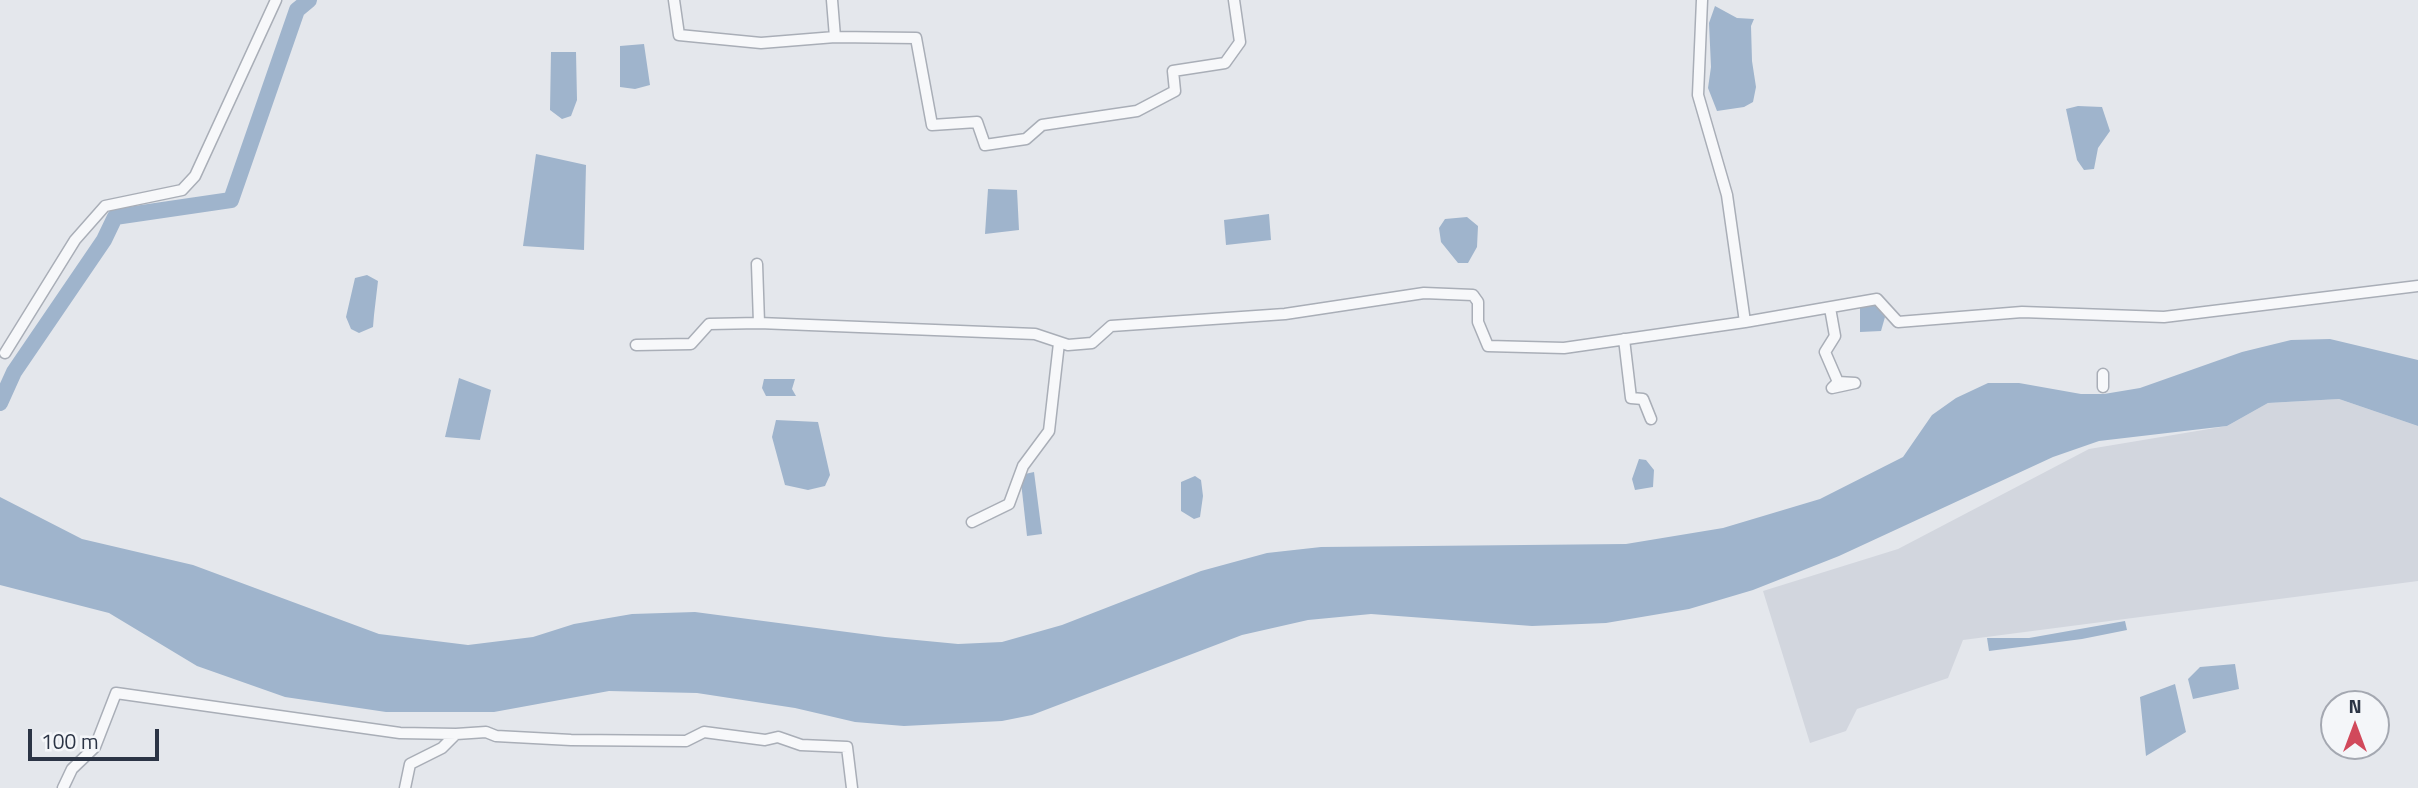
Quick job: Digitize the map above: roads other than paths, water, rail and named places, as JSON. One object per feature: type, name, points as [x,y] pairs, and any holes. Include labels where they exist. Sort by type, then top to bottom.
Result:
[{"type":"street","points":[[5,353],[75,240],[105,206],[182,190],[195,176],[276,0]]},
{"type":"street","points":[[674,0],[679,35],[761,43],[835,37],[916,38],[932,125],[976,122],[985,145],[1026,139],[1042,125],[1137,111],[1175,91],[1173,71],[1225,63],[1240,42],[1234,0]]},
{"type":"street","points":[[832,0],[835,37]]},
{"type":"street","points":[[1702,0],[1699,95],[1727,195],[1745,322]]},
{"type":"street","points":[[757,264],[759,323]]},
{"type":"street","points":[[636,345],[691,345],[709,324],[759,323],[1034,334],[1059,343],[1092,343],[1111,326],[1285,314],[1424,293],[1473,295],[1478,303],[1478,322],[1485,341],[1492,348],[1564,348],[1745,322],[1877,299],[1898,322],[1941,323],[2022,312],[2164,317],[2418,286]]},
{"type":"street","points":[[1830,308],[1835,336],[1825,352],[1838,382]]},
{"type":"street","points":[[1624,340],[1631,398],[1643,399],[1651,419]]},
{"type":"street","points":[[972,522],[1009,505],[1023,466],[1049,431],[1059,343]]},
{"type":"street","points":[[2103,374],[2103,387]]},
{"type":"street","points":[[63,788],[72,769],[95,747],[116,693],[400,733],[486,732],[496,736],[571,740],[686,741],[704,732],[765,740],[778,737],[800,745],[847,747],[852,788]]},
{"type":"street","points":[[405,788],[410,764],[442,748],[456,734]]},
{"type":"water","points":[[1715,6],[1737,18],[1754,19],[1751,26],[1752,61],[1756,87],[1753,102],[1744,107],[1717,111],[1708,88],[1711,67],[1709,23]]},
{"type":"water","points":[[644,44],[650,85],[635,89],[620,87],[620,46]]},
{"type":"water","points":[[551,52],[576,52],[577,100],[571,116],[562,119],[550,110]]},
{"type":"water","points":[[2078,106],[2102,107],[2110,131],[2098,148],[2094,169],[2084,170],[2077,160],[2066,109]]},
{"type":"water","points":[[536,154],[586,165],[584,250],[523,246]]},
{"type":"water","points":[[988,189],[1017,190],[1019,230],[985,234]]},
{"type":"water","points":[[1269,214],[1271,240],[1226,245],[1224,220]]},
{"type":"water","points":[[1467,217],[1478,226],[1477,247],[1468,263],[1458,263],[1441,242],[1439,228],[1445,219]]},
{"type":"water","points":[[367,275],[378,281],[373,327],[359,333],[351,329],[346,317],[355,278]]},
{"type":"water","points":[[1874,304],[1885,317],[1881,331],[1860,332],[1860,307]]},
{"type":"water","points":[[2330,339],[2418,360],[2418,426],[2339,399],[2268,403],[2227,426],[2099,441],[2053,457],[1839,556],[1753,590],[1689,609],[1606,623],[1532,626],[1371,614],[1308,620],[1242,635],[1032,715],[1002,721],[904,726],[855,722],[795,708],[697,693],[609,691],[494,712],[386,712],[285,697],[197,666],[109,613],[0,585],[0,497],[82,539],[193,565],[379,634],[468,645],[533,637],[574,624],[632,614],[695,612],[885,637],[958,644],[1002,642],[1062,625],[1201,571],[1267,553],[1321,547],[1626,544],[1723,528],[1820,499],[1903,457],[1932,415],[1956,398],[1988,383],[2019,383],[2081,394],[2104,394],[2140,388],[2242,352],[2291,340]]},
{"type":"water","points":[[459,378],[491,390],[480,440],[445,437]]},
{"type":"water","points":[[764,379],[795,379],[792,389],[796,396],[766,396],[762,388]]},
{"type":"water","points":[[776,420],[818,422],[830,475],[825,486],[808,490],[785,485],[772,437]]},
{"type":"water","points":[[1639,459],[1646,460],[1654,470],[1653,487],[1635,490],[1632,479]]},
{"type":"water","points":[[1034,472],[1042,534],[1027,536],[1021,482],[1025,474]]},
{"type":"water","points":[[1195,476],[1201,480],[1203,496],[1200,517],[1194,519],[1181,511],[1181,482]]},
{"type":"water","points":[[2125,621],[2127,630],[2082,639],[1989,651],[1987,638],[2029,638]]},
{"type":"water","points":[[2235,664],[2239,689],[2193,699],[2188,679],[2200,667]]},
{"type":"water","points":[[2175,684],[2186,732],[2146,756],[2140,697]]},
{"type":"waterway","points":[[0,403],[14,372],[104,240],[115,217],[231,200],[297,10],[309,0]]}]
